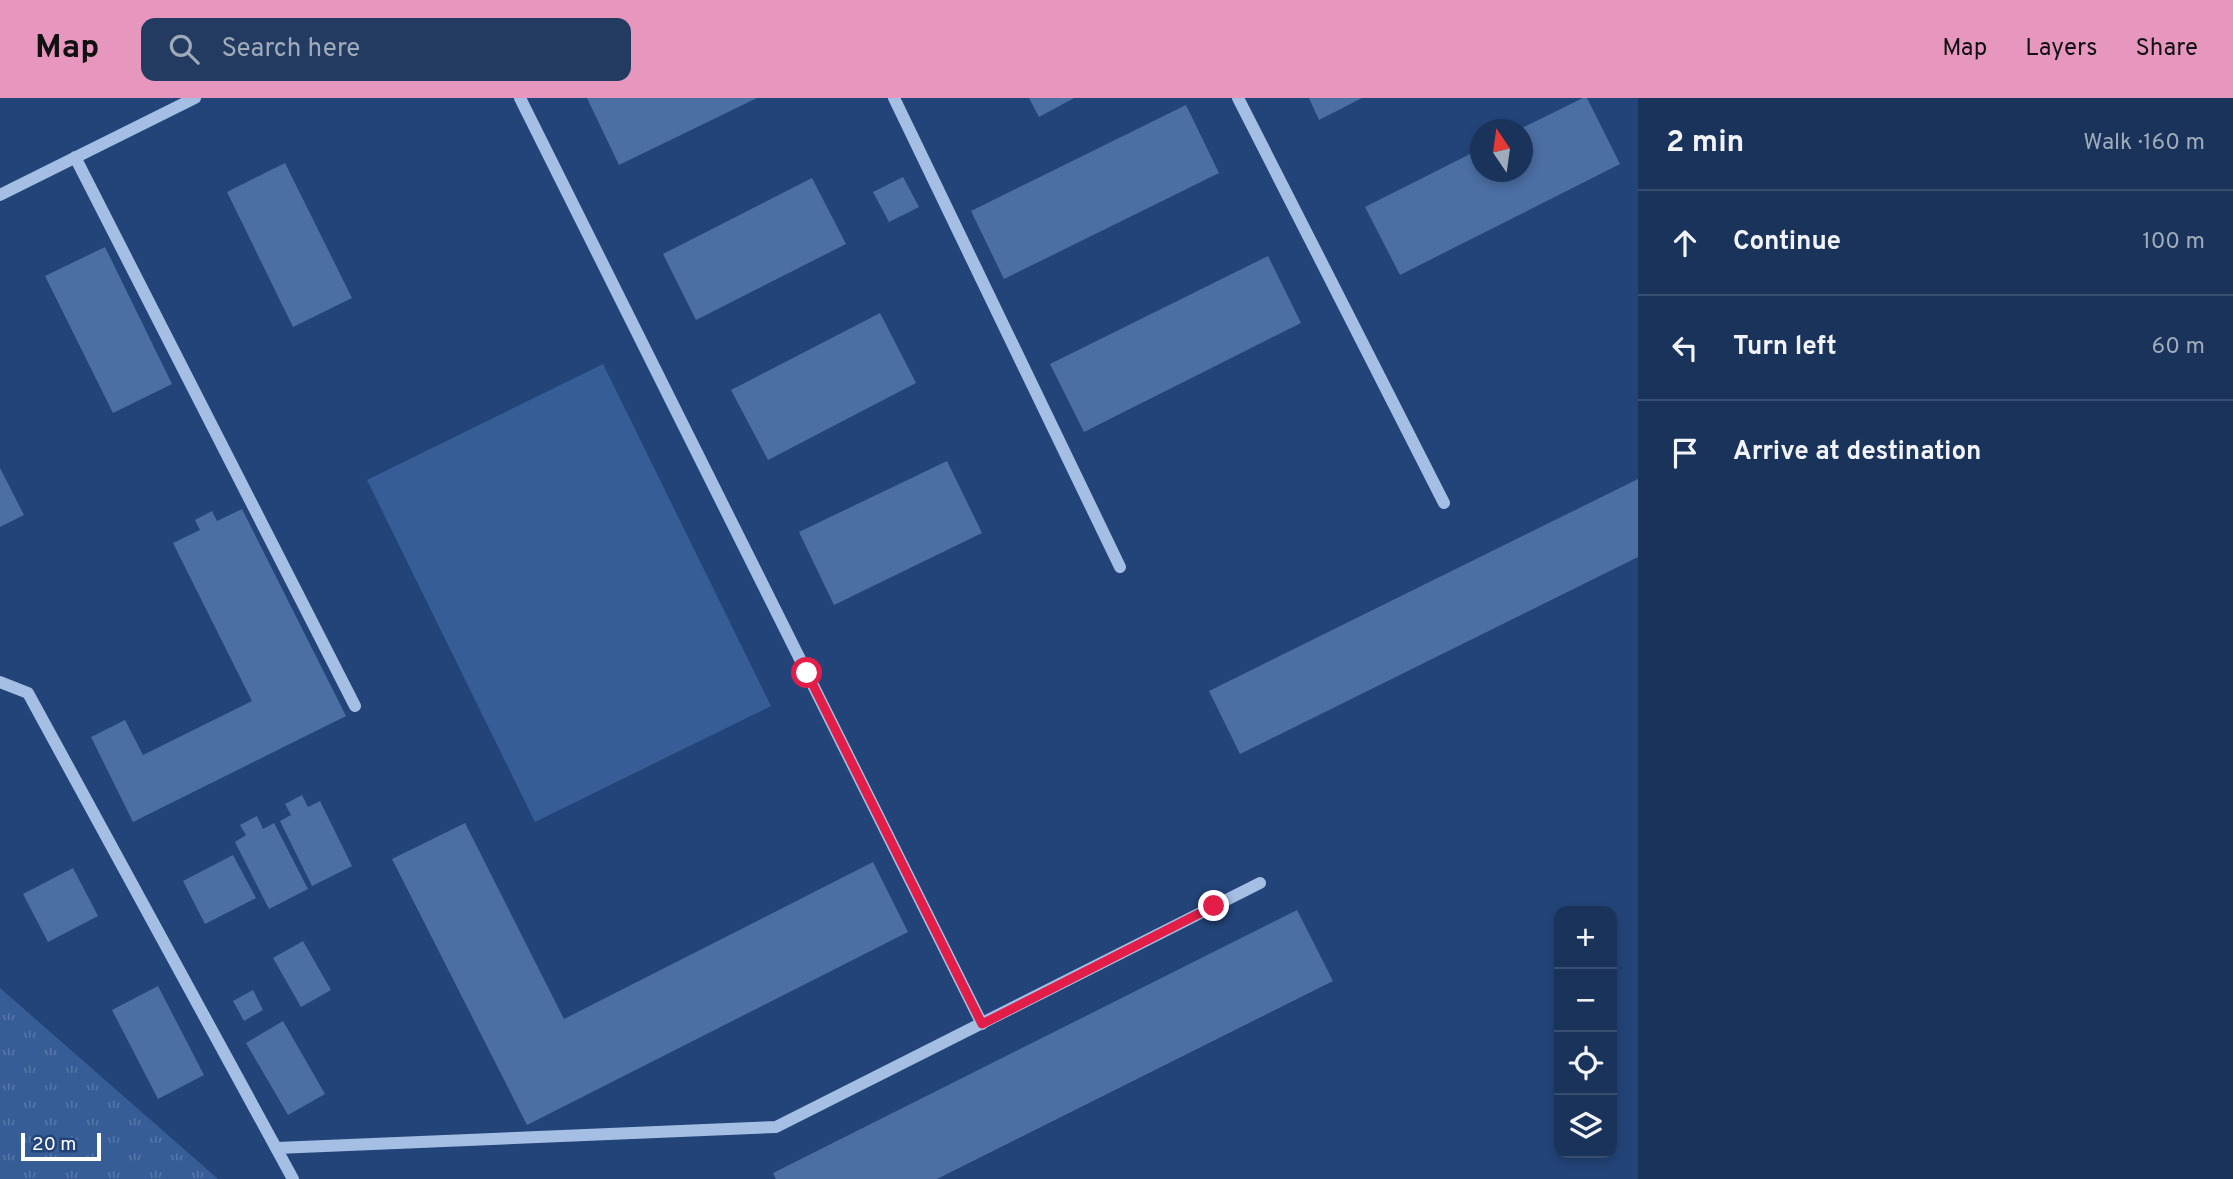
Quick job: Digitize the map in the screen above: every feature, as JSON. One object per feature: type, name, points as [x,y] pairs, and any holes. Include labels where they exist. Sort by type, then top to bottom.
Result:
[{"type":"street","points":[[0,195],[195,98]]},
{"type":"street","points":[[520,98],[982,1024]]},
{"type":"street","points":[[894,98],[1120,567]]},
{"type":"street","points":[[1238,98],[1444,503]]},
{"type":"street","points":[[75,157],[355,706]]},
{"type":"street","points":[[0,682],[28,693],[293,1179]]},
{"type":"street","points":[[277,1148],[776,1127],[1260,883]]},
{"type":"green space","points":[[603,364],[771,706],[535,822],[367,480]]},
{"type":"green space","points":[[0,988],[218,1179],[0,1179]]},
{"type":"building","points":[[587,98],[757,98],[619,165]]},
{"type":"building","points":[[1029,98],[1074,98],[1039,117]]},
{"type":"building","points":[[1309,98],[1362,98],[1319,120]]},
{"type":"building","points":[[1587,98],[1620,164],[1400,275],[1365,207],[1470,154],[1470,182],[1533,182],[1533,123]]},
{"type":"building","points":[[1186,105],[1219,173],[1004,279],[971,211]]},
{"type":"building","points":[[285,163],[352,298],[293,327],[227,192]]},
{"type":"building","points":[[903,177],[919,207],[889,222],[873,192]]},
{"type":"building","points":[[812,178],[846,244],[696,320],[663,254]]},
{"type":"building","points":[[105,247],[172,384],[113,413],[45,276]]},
{"type":"building","points":[[1268,256],[1301,323],[1084,432],[1050,364]]},
{"type":"building","points":[[880,313],[916,383],[768,460],[731,390]]},
{"type":"building","points":[[947,461],[982,533],[834,605],[799,532]]},
{"type":"building","points":[[0,468],[24,515],[0,527]]},
{"type":"building","points":[[1638,479],[1638,557],[1240,754],[1209,691]]},
{"type":"building","points":[[242,509],[346,716],[133,822],[91,737],[125,720],[143,755],[252,701],[173,543],[200,530],[195,520],[212,511],[217,521]]},
{"type":"building","points":[[302,795],[308,807],[320,801],[352,866],[312,886],[280,821],[291,815],[285,804]]},
{"type":"building","points":[[257,816],[263,829],[274,823],[308,889],[269,909],[235,842],[246,835],[240,825]]},
{"type":"building","points":[[465,823],[564,1019],[873,862],[908,932],[527,1125],[392,859]]},
{"type":"building","points":[[233,855],[256,898],[205,924],[183,881]]},
{"type":"building","points":[[73,868],[98,916],[48,942],[23,894]]},
{"type":"building","points":[[1297,910],[1333,981],[937,1179],[776,1179],[773,1173]]},
{"type":"building","points":[[303,941],[331,990],[301,1007],[273,958]]},
{"type":"building","points":[[158,986],[204,1075],[158,1099],[112,1010]]},
{"type":"building","points":[[253,990],[263,1010],[244,1021],[233,1001]]},
{"type":"building","points":[[283,1021],[325,1094],[288,1115],[246,1043]]},
{"type":"route","points":[[807,673],[982,1024],[1214,906]]}]
